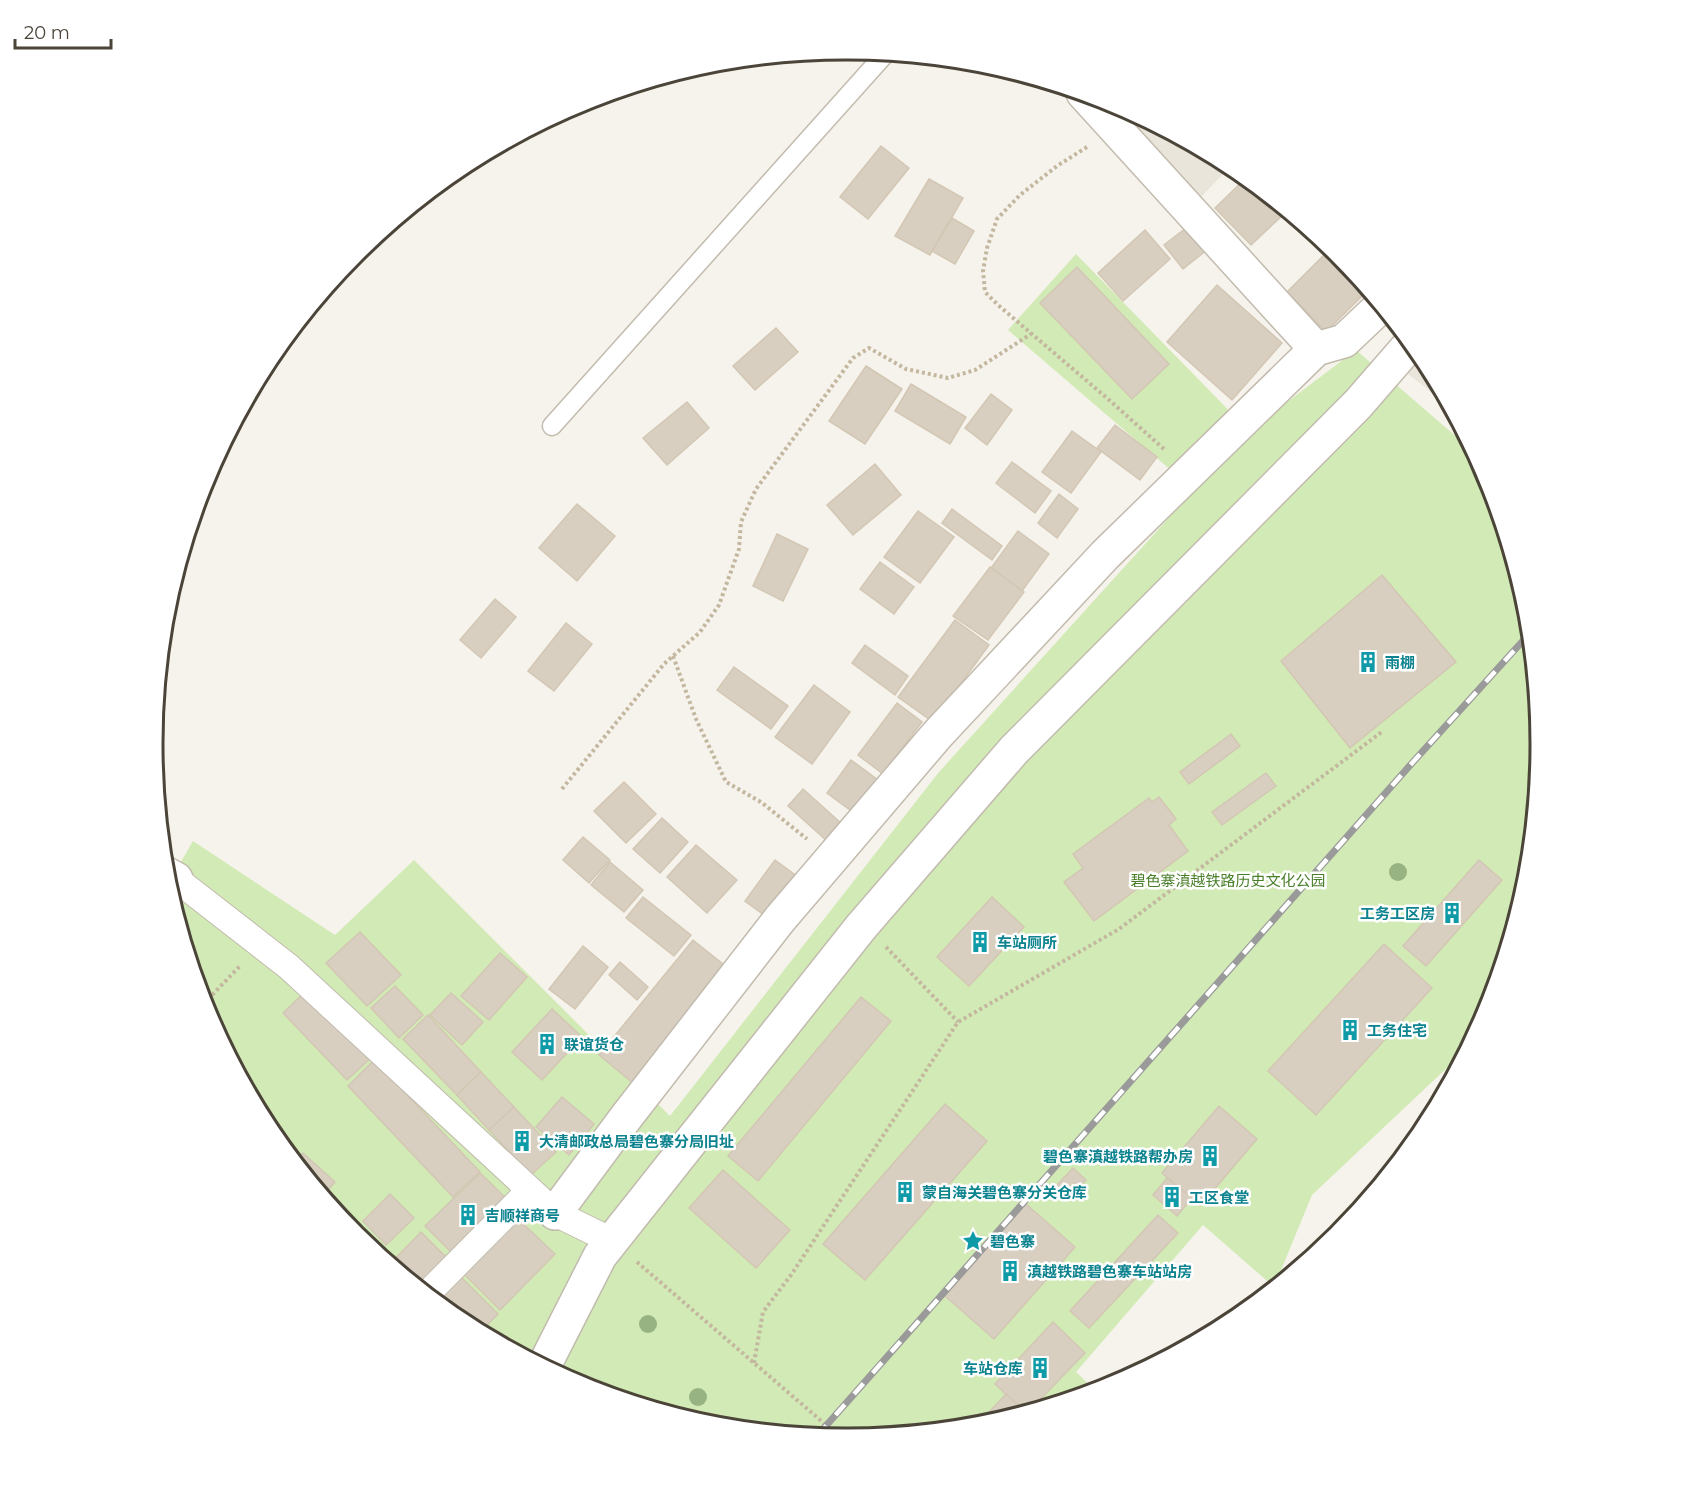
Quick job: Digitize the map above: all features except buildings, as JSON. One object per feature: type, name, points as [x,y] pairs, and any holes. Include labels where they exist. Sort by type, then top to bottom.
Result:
[{"type":"street","points":[[1096,107],[1316,349]]},
{"type":"street","points":[[555,1213],[780,919],[937,735],[1105,555],[1316,349],[1344,340],[1375,311]]},
{"type":"street","points":[[548,1359],[600,1256],[864,925],[1014,750],[1358,404],[1405,351]]},
{"type":"street","points":[[177,880],[289,967],[555,1213],[612,1241]]},
{"type":"street","points":[[432,1289],[530,1190]]},
{"type":"lane","points":[[552,426],[879,61]]},
{"type":"path","points":[[1116,130],[1057,166],[1020,195],[997,219],[987,248],[983,271],[985,292],[998,306],[1108,399],[1190,473]]},
{"type":"path","points":[[562,789],[658,672],[700,632],[718,605],[739,549],[741,522],[756,489],[853,358],[869,348],[906,369],[948,378],[975,370],[1031,334]]},
{"type":"path","points":[[673,656],[696,719],[726,782],[761,802],[803,837],[834,855]]},
{"type":"path","points":[[754,1363],[762,1312],[791,1275],[958,1023],[1119,929],[1383,730]]},
{"type":"path","points":[[864,925],[958,1023]]},
{"type":"path","points":[[211,994],[261,944]]},
{"type":"path","points":[[612,1241],[829,1428]]},
{"type":"shaded area","points":[[1128,121],[1189,152],[1224,173],[1195,203]]},
{"type":"shaded area","points":[[1415,364],[1434,395],[1407,373]]},
{"type":"green space","name":"碧色寨滇越铁路历史文化公园","points":[[1076,254],[1249,431],[1356,350],[1459,439],[1494,524],[1507,567],[1525,655],[1529,699],[1529,789],[1525,833],[1507,921],[1478,1006],[1451,1065],[1312,1195],[1280,1273],[1269,1282],[1203,1225],[1076,1372],[1088,1384],[1024,1405],[980,1415],[891,1427],[846,1428],[802,1427],[713,1415],[669,1405],[585,1376],[504,1336],[466,1313],[396,1258],[332,1195],[278,1124],[233,1047],[199,964],[175,872],[193,841],[335,935],[414,860],[670,1116],[939,772],[1194,490],[1008,330]]},
{"type":"railway","points":[[825,1428],[1523,641]]},
{"type":"place","name":"雨棚","points":[[1368,662]]},
{"type":"place","name":"工务工区房","points":[[1452,913]]},
{"type":"place","name":"车站厕所","points":[[980,942]]},
{"type":"place","name":"工务住宅","points":[[1350,1030]]},
{"type":"place","name":"联谊货仓","points":[[547,1044]]},
{"type":"place","name":"大清邮政总局碧色寨分局旧址","points":[[522,1141]]},
{"type":"place","name":"碧色寨滇越铁路帮办房","points":[[1210,1156]]},
{"type":"place","name":"蒙自海关碧色寨分关仓库","points":[[905,1192]]},
{"type":"place","name":"工区食堂","points":[[1172,1197]]},
{"type":"place","name":"吉顺祥商号","points":[[468,1215]]},
{"type":"place","name":"碧色寨","points":[[973,1241]]},
{"type":"place","name":"滇越铁路碧色寨车站站房","points":[[1010,1271]]},
{"type":"place","name":"车站仓库","points":[[1040,1368]]}]
